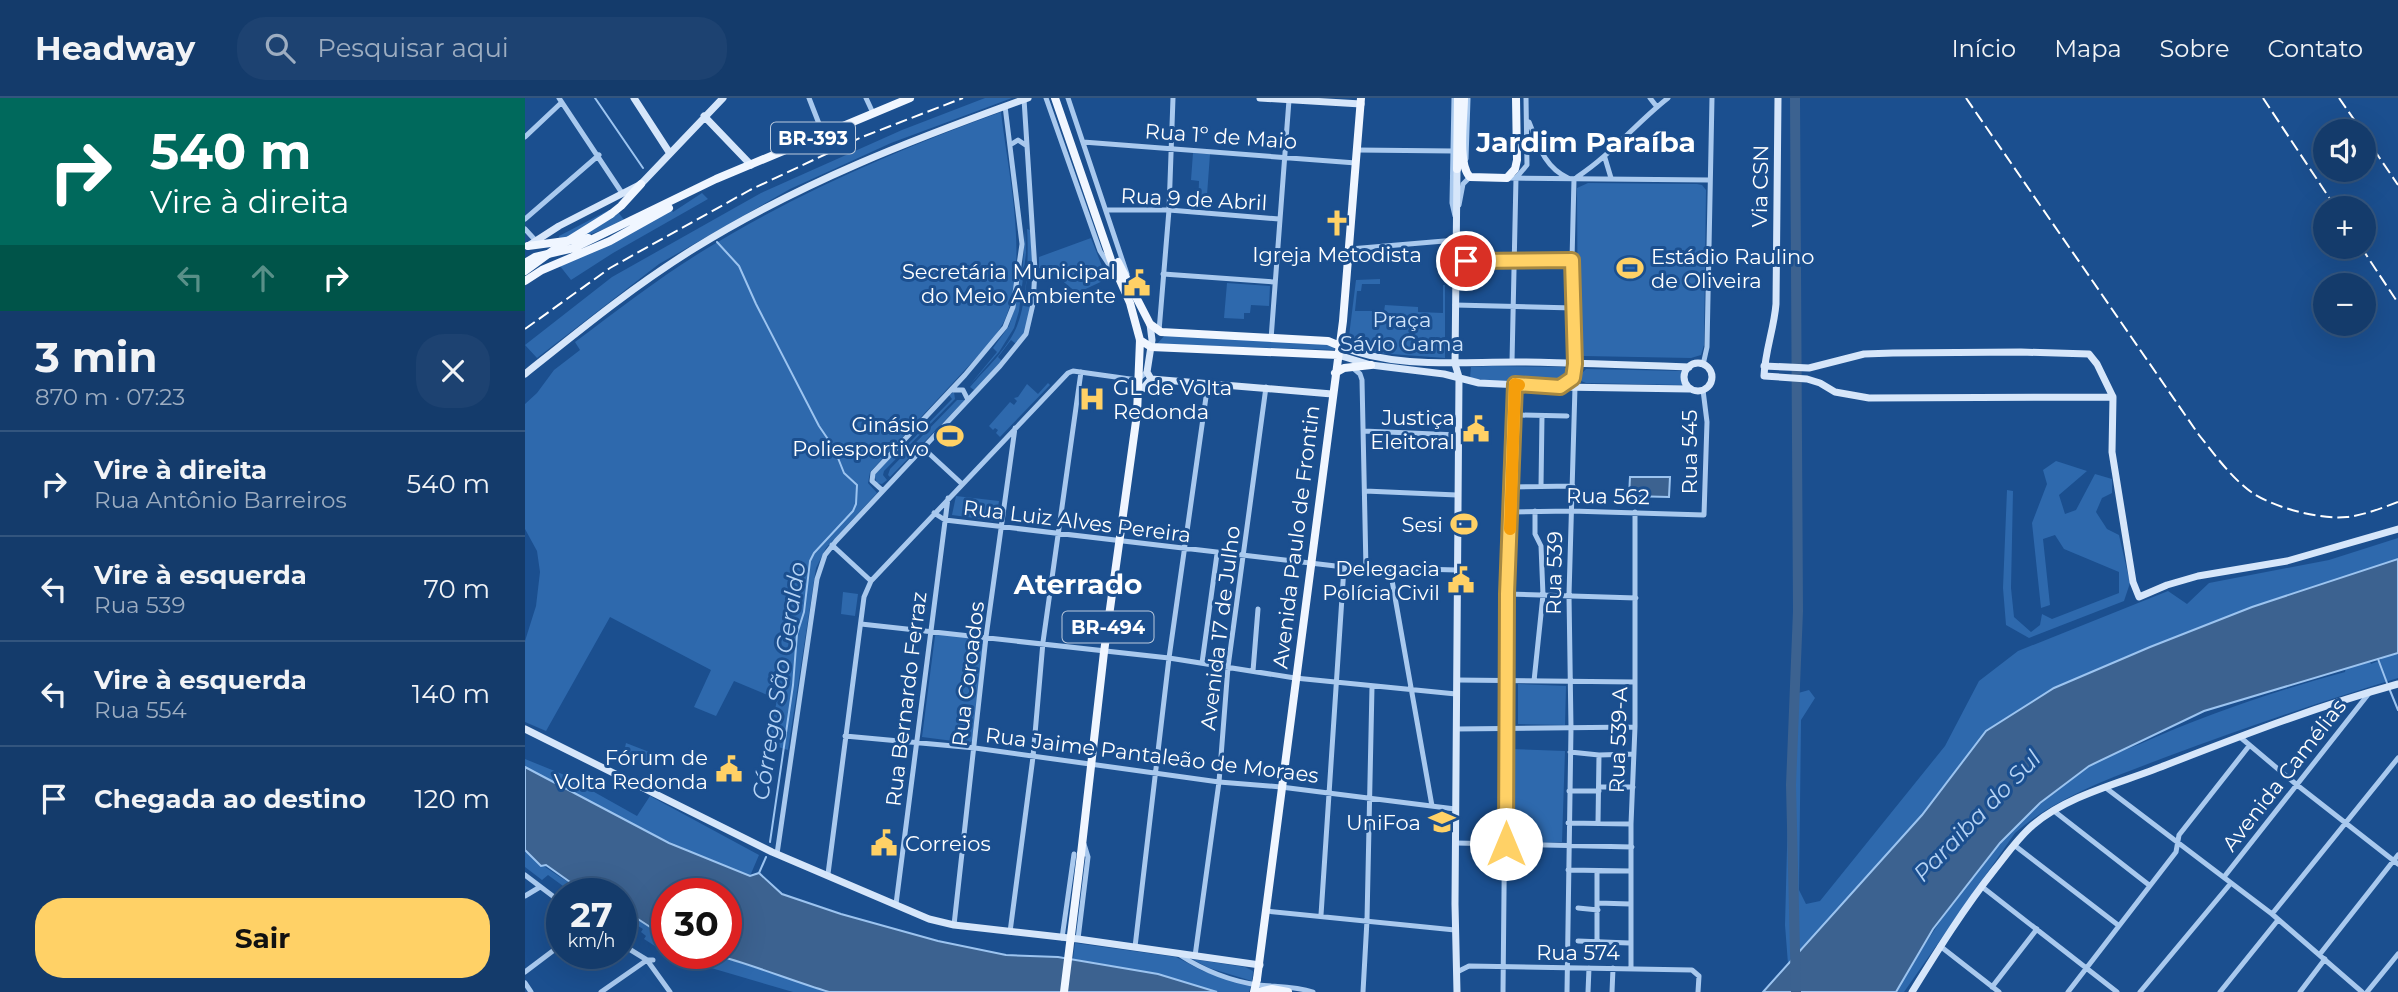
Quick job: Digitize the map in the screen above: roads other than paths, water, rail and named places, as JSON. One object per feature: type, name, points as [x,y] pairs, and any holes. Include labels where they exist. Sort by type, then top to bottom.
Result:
[{"type":"main road","name":"BR-393","points":[[525,263],[535,257],[571,250],[716,179],[909,98]]},
{"type":"main road","points":[[1058,98],[1132,309],[1140,340],[1139,397]]},
{"type":"main road","points":[[1456,98],[1460,167],[1470,177],[1512,178],[1517,160],[1516,98]]},
{"type":"main road","points":[[1458,152],[1466,98]]},
{"type":"main road","name":"Avenida Paulo de Frontin","points":[[1254,992],[1260,965],[1340,345],[1361,101]]},
{"type":"main road","name":"BR-393","points":[[525,281],[543,270],[631,230],[716,179]]},
{"type":"main road","points":[[525,271],[555,248],[611,214],[641,184]]},
{"type":"main road","points":[[530,245],[605,234]]},
{"type":"main road","points":[[1114,259],[1150,324],[1160,331],[1331,342],[1340,345]]},
{"type":"main road","points":[[1140,340],[1151,347],[1338,355]]},
{"type":"main road","points":[[1335,373],[1371,365]]},
{"type":"main road","name":"BR-494","points":[[1078,854],[1083,841],[1104,652],[1139,397]]},
{"type":"main road","points":[[1064,992],[1078,854]]},
{"type":"main road","points":[[1259,992],[1269,989],[1288,992]]},
{"type":"street","points":[[634,98],[669,152]]},
{"type":"street","points":[[525,229],[530,245],[559,226],[641,184],[723,98]]},
{"type":"street","points":[[809,98],[823,134]]},
{"type":"street","points":[[866,98],[873,113]]},
{"type":"street","points":[[1046,98],[1100,251],[1120,280]]},
{"type":"street","points":[[1068,98],[1130,284]]},
{"type":"street","points":[[1160,331],[1173,98]]},
{"type":"street","points":[[1260,98],[1361,101]]},
{"type":"street","points":[[1457,992],[1455,809],[1459,377],[1455,364],[1455,305],[1456,219],[1460,167],[1467,152],[1466,98]]},
{"type":"street","points":[[1512,178],[1527,165],[1526,98]]},
{"type":"street","points":[[1650,98],[1657,107]]},
{"type":"street","points":[[1572,179],[1605,158],[1631,130],[1668,98]]},
{"type":"street","name":"Via CSN","points":[[1778,98],[1776,304],[1775,320],[1764,362],[1764,376],[1807,379],[1820,383]]},
{"type":"street","points":[[525,374],[654,275],[723,232],[804,188],[879,153],[1026,99],[1035,277],[1028,331],[1010,355],[832,545],[821,563],[774,853]]},
{"type":"street","points":[[525,137],[560,100],[622,193]]},
{"type":"street","points":[[1271,339],[1289,100]]},
{"type":"street","points":[[1703,365],[1707,347],[1711,100]]},
{"type":"street","points":[[882,490],[872,481],[873,473],[992,344],[1009,319],[1021,264],[1020,228],[1005,106]]},
{"type":"street","points":[[704,116],[751,165]]},
{"type":"street","points":[[1528,119],[1543,157],[1559,173],[1572,179]]},
{"type":"street","points":[[1010,145],[1019,140],[1027,146]]},
{"type":"street","name":"Rua 1º de Maio","points":[[1083,142],[1356,163]]},
{"type":"street","points":[[1357,150],[1458,152],[1452,206],[1456,219]]},
{"type":"street","points":[[525,219],[599,156]]},
{"type":"street","points":[[1605,158],[1611,178]]},
{"type":"street","points":[[1456,219],[1462,186],[1470,177]]},
{"type":"street","points":[[1512,178],[1709,180]]},
{"type":"street","points":[[1512,178],[1512,362]]},
{"type":"street","name":"Rua 539","points":[[1567,992],[1571,728],[1569,595],[1575,387],[1572,179]]},
{"type":"street","name":"Rua 9 de Abril","points":[[1107,210],[1168,210],[1279,219]]},
{"type":"street","points":[[559,226],[555,236],[561,242]]},
{"type":"street","points":[[1020,228],[1032,227]]},
{"type":"street","points":[[1350,249],[1456,240]]},
{"type":"street","points":[[1456,261],[1572,260]]},
{"type":"street","points":[[1163,274],[1274,282]]},
{"type":"street","points":[[1144,313],[1151,317],[1156,316],[1161,303]]},
{"type":"street","points":[[1455,305],[1574,308]]},
{"type":"street","points":[[1139,397],[1149,376],[1150,324]]},
{"type":"street","points":[[1338,355],[1371,365],[1444,374],[1479,383],[1703,390],[1710,384],[1712,376],[1703,365],[1696,363],[1689,367],[1575,368],[1512,362],[1455,364],[1374,357],[1340,345]]},
{"type":"street","points":[[1764,362],[1780,368],[1809,368],[1864,354],[2089,354],[2102,372],[2113,397],[2112,452],[2133,582],[2139,597],[2198,576],[2287,561],[2398,529]]},
{"type":"street","points":[[1444,374],[1455,364]]},
{"type":"street","points":[[1821,366],[1820,383],[1835,392],[1868,398],[2113,397]]},
{"type":"street","points":[[1689,367],[1684,378],[1690,389]]},
{"type":"street","points":[[1353,368],[1362,378],[1366,569]]},
{"type":"street","points":[[1560,387],[1570,382],[1575,368]]},
{"type":"street","points":[[1010,932],[1033,757],[1044,642],[1081,372]]},
{"type":"street","points":[[828,874],[864,597],[871,581],[1068,373],[1081,372],[1138,379],[1149,376],[1332,394]]},
{"type":"street","points":[[1135,947],[1169,658],[1208,383]]},
{"type":"street","points":[[1503,992],[1507,594],[1515,384]]},
{"type":"street","name":"Avenida 17 de Julho","points":[[1195,956],[1219,782],[1228,667],[1266,387]]},
{"type":"street","points":[[951,390],[963,390],[968,400]]},
{"type":"street","name":"Rua 545","points":[[1703,390],[1707,422],[1705,515]]},
{"type":"street","points":[[1519,415],[1567,416]]},
{"type":"street","points":[[1541,486],[1542,416]]},
{"type":"street","name":"Rua Coroados","points":[[954,925],[986,637],[1015,427]]},
{"type":"street","points":[[1363,431],[1458,435]]},
{"type":"street","points":[[922,447],[961,483]]},
{"type":"street","points":[[1511,487],[1573,486]]},
{"type":"street","points":[[1365,491],[1457,495]]},
{"type":"street","name":"Rua Bernardo Ferraz","points":[[896,904],[948,498]]},
{"type":"street","points":[[1534,681],[1542,595],[1541,546],[1535,534],[1535,511]]},
{"type":"street","name":"Rua 562","points":[[1510,512],[1705,515]]},
{"type":"street","name":"Rua 539-A","points":[[1631,968],[1629,943],[1635,727],[1635,512]]},
{"type":"street","points":[[934,513],[945,520]]},
{"type":"street","name":"Rua Luiz Alves Pereira","points":[[945,520],[1310,564],[1366,569],[1457,570]]},
{"type":"street","points":[[832,545],[871,581]]},
{"type":"street","points":[[1202,663],[1217,554]]},
{"type":"street","points":[[1321,915],[1344,567]]},
{"type":"street","points":[[1390,569],[1432,806]]},
{"type":"street","points":[[1507,594],[1636,598]]},
{"type":"street","points":[[1253,671],[1258,609]]},
{"type":"street","points":[[861,624],[1044,642],[1295,678],[1456,694]]},
{"type":"street","points":[[1457,680],[1635,682]]},
{"type":"street","points":[[1912,992],[1981,886],[2033,825],[2054,811],[2239,736],[2397,684]]},
{"type":"street","points":[[1363,992],[1371,799],[1372,687]]},
{"type":"street","name":"Avenida Camélias","points":[[2224,877],[2370,692]]},
{"type":"street","points":[[1456,729],[1635,727]]},
{"type":"street","points":[[525,729],[774,853],[929,919],[954,925],[1078,939],[1260,965]]},
{"type":"street","name":"Rua Jaime Pantaleão de Moraes","points":[[845,736],[975,748],[1219,782],[1455,809]]},
{"type":"street","points":[[2239,736],[2346,824],[2396,860],[2300,992]]},
{"type":"street","points":[[2068,992],[2177,851],[2177,840],[2249,746]]},
{"type":"street","points":[[1570,752],[1634,754]]},
{"type":"street","points":[[1598,824],[1599,755]]},
{"type":"street","points":[[2272,914],[2398,758]]},
{"type":"street","points":[[1569,791],[1633,787]]},
{"type":"street","points":[[2106,788],[2272,914],[2365,992],[2398,954]]},
{"type":"street","points":[[2054,811],[2149,885]]},
{"type":"street","points":[[1568,823],[1631,824]]},
{"type":"street","points":[[1078,939],[1088,857],[1083,841]]},
{"type":"street","points":[[1456,843],[1632,847]]},
{"type":"street","points":[[2014,845],[2118,925]]},
{"type":"street","points":[[1062,938],[1078,854]]},
{"type":"street","points":[[1568,870],[1631,871]]},
{"type":"street","points":[[1597,871],[1597,942]]},
{"type":"street","points":[[525,874],[546,891]]},
{"type":"street","name":"Avenida Camélias","points":[[2140,992],[2231,883]]},
{"type":"street","points":[[1981,886],[2117,992]]},
{"type":"street","points":[[525,896],[540,887]]},
{"type":"street","points":[[1578,908],[1630,904]]},
{"type":"street","points":[[1266,911],[1455,930]]},
{"type":"street","points":[[2220,992],[2278,920]]},
{"type":"street","points":[[1992,987],[2037,929]]},
{"type":"street","points":[[1578,941],[1629,943]]},
{"type":"street","points":[[1940,946],[1999,992]]},
{"type":"street","points":[[637,953],[650,960],[670,992]]},
{"type":"street","points":[[1177,953],[1200,966],[1235,979],[1258,985],[1297,987],[1314,992]]},
{"type":"street","points":[[525,972],[546,956]]},
{"type":"street","points":[[601,992],[650,960]]},
{"type":"street","name":"Rua 574","points":[[1457,973],[1469,966],[1692,970],[1699,975],[1698,992]]},
{"type":"street","points":[[1588,992],[1589,968]]},
{"type":"street","points":[[1613,968],[1613,992]]},
{"type":"street","points":[[525,983],[531,992]]},
{"type":"water","points":[[1630,477],[1670,477],[1669,497],[1629,496]]},
{"type":"water","name":"Paraiba do Sul","points":[[2398,559],[2398,653],[2204,711],[2089,766],[2040,803],[2000,843],[1933,929],[1896,992],[1763,992],[1922,815],[1986,731],[2054,688],[2150,647],[2252,607]]},
{"type":"water","points":[[525,767],[669,843],[750,876],[759,873],[782,894],[841,914],[938,941],[1006,955],[1058,957],[1158,974],[1217,992],[829,992],[742,963],[742,878],[651,878],[651,928],[637,918],[637,878],[564,878],[546,865],[541,866],[525,850]]},
{"type":"waterway","name":"Córrego São Geraldo","points":[[595,98],[643,168]]},
{"type":"waterway","points":[[1795,98],[1798,611],[1791,785],[1796,992]]},
{"type":"waterway","name":"Córrego São Geraldo","points":[[717,242],[739,266],[819,426],[834,448],[844,473],[857,485],[853,511],[814,553],[810,561],[804,612],[797,634],[793,685],[770,842]]},
{"type":"waterway","points":[[2378,659],[2387,683]]},
{"type":"waterway","points":[[2389,688],[2398,710]]},
{"type":"waterway","name":"Córrego São Geraldo","points":[[759,873],[766,857]]},
{"type":"railway","points":[[525,329],[610,268],[750,190],[862,137],[963,98]]},
{"type":"railway","points":[[1966,98],[2199,435],[2238,481],[2254,494],[2274,504],[2325,517],[2353,516],[2398,502]]},
{"type":"railway","points":[[2263,98],[2328,196]]},
{"type":"railway","points":[[2339,98],[2354,119]]},
{"type":"railway","points":[[2376,153],[2398,185]]},
{"type":"railway","points":[[2369,259],[2398,303]]},
{"type":"place","name":"Igreja Metodista","points":[[1337,223]]},
{"type":"place","name":"Estádio Raulino de Oliveira","points":[[1630,268]]},
{"type":"place","name":"Secretária Municipal do Meio Ambiente","points":[[1137,283]]},
{"type":"place","name":"GL de Volta Redonda","points":[[1092,399]]},
{"type":"place","name":"Justiça Eleitoral","points":[[1476,429]]},
{"type":"place","name":"Ginásio Poliesportivo","points":[[950,436]]},
{"type":"place","name":"Sesi","points":[[1464,524]]},
{"type":"place","name":"Delegacia Polícia Civil","points":[[1461,580]]},
{"type":"place","name":"Fórum de Volta Redonda","points":[[729,769]]},
{"type":"place","name":"UniFoa","points":[[1442,822]]},
{"type":"place","name":"Correios","points":[[884,843]]},
{"type":"district","name":"Jardim Paraíba","points":[[1586,142]]},
{"type":"district","name":"Aterrado","points":[[1078,584]]},
{"type":"park label","name":"Praça Sávio Gama","points":[[1402,331]]}]
